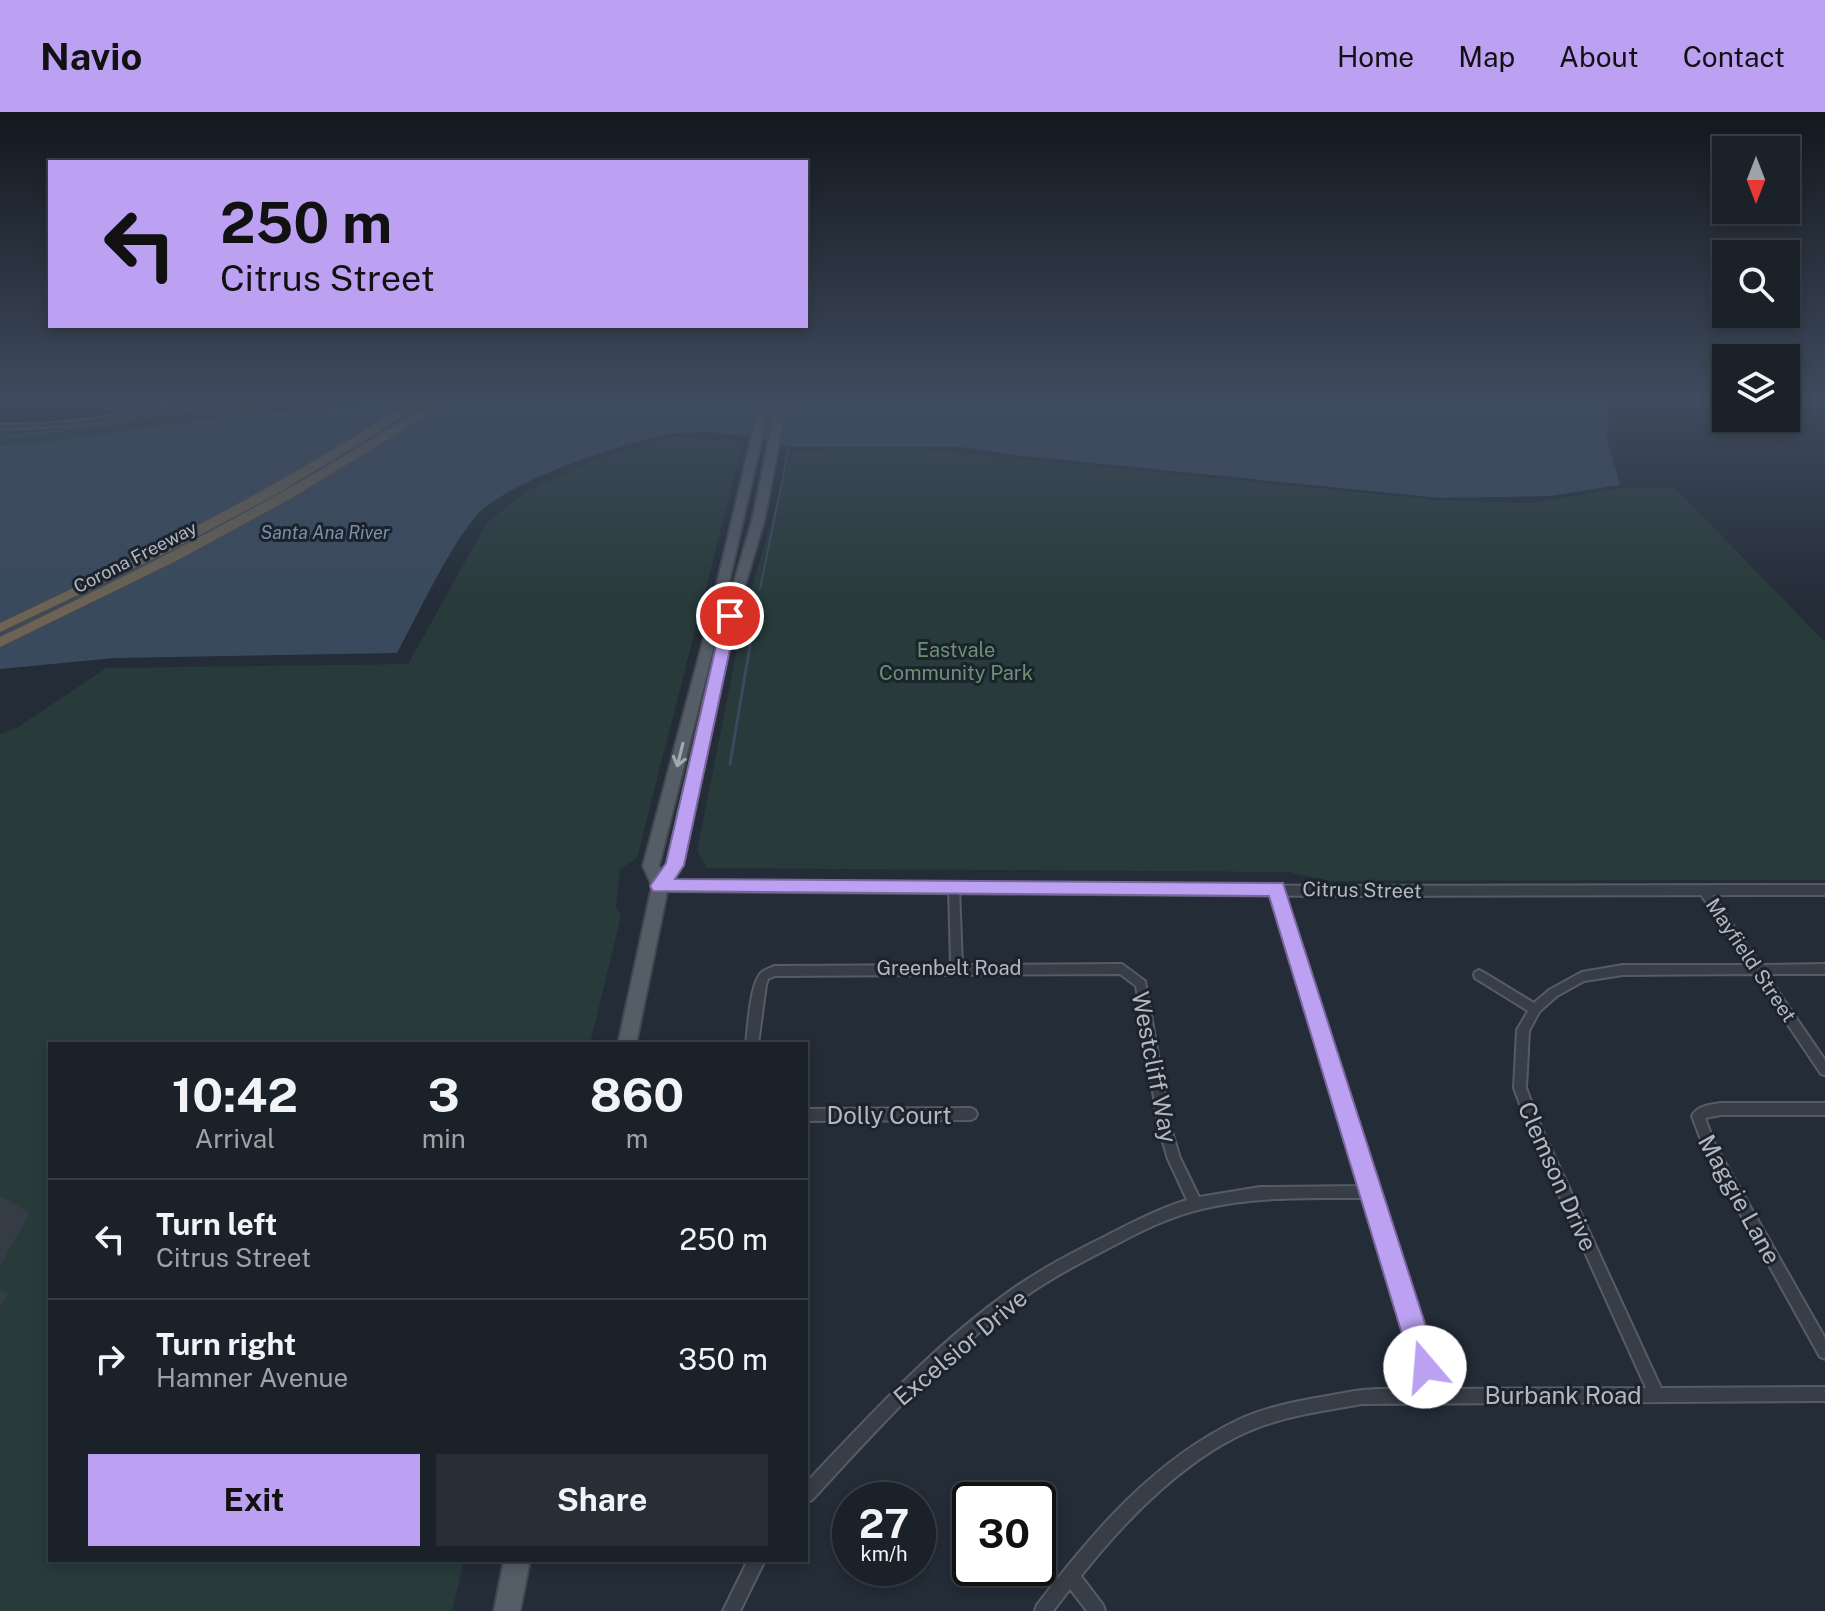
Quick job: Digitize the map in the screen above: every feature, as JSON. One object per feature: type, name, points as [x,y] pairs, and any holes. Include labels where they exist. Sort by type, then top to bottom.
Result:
[{"type":"highway","name":"Corona Freeway","points":[[0,620],[208,519],[299,467]]},
{"type":"highway","points":[[0,628],[219,519],[311,467]]},
{"type":"highway","points":[[0,637],[247,513],[322,467]]},
{"type":"highway","name":"Corona Freeway","points":[[0,643],[232,528],[335,467]]},
{"type":"main road","points":[[660,886],[651,866],[750,467]]},
{"type":"main road","points":[[627,1042],[660,886],[675,865],[730,616],[758,521],[769,467]]},
{"type":"main road","points":[[507,1611],[517,1562]]},
{"type":"street","name":"Citrus Street","points":[[660,886],[1276,888],[1339,891],[1825,890]]},
{"type":"street","points":[[954,888],[957,968]]},
{"type":"street","points":[[1276,888],[1434,1396]]},
{"type":"street","name":"Mayfield Street","points":[[1703,890],[1825,1070]]},
{"type":"street","name":"Greenbelt Road","points":[[752,1042],[758,996],[764,976],[787,969],[1100,968],[1122,969],[1133,975]]},
{"type":"street","points":[[1479,975],[1535,1009],[1553,993],[1582,977],[1623,970],[1825,969]]},
{"type":"street","name":"Westcliff Way","points":[[1133,975],[1141,984],[1144,998],[1165,1129],[1174,1159],[1196,1204]]},
{"type":"street","name":"Clemson Drive","points":[[1535,1009],[1523,1030],[1520,1088],[1656,1394]]},
{"type":"street","name":"Maggie Lane","points":[[1825,1109],[1721,1109],[1705,1111],[1698,1116],[1705,1140],[1825,1352]]},
{"type":"street","name":"Dolly Court","points":[[808,1115],[971,1114]]},
{"type":"street","name":"Excelsior Drive","points":[[808,1492],[869,1427],[943,1356],[1008,1301],[1078,1257],[1156,1218],[1196,1204],[1286,1191],[1370,1192]]},
{"type":"street","name":"Burbank Road","points":[[1043,1611],[1123,1514],[1184,1463],[1244,1425],[1300,1408],[1362,1397],[1825,1394]]},
{"type":"street","points":[[731,1611],[756,1562]]},
{"type":"street","points":[[1070,1575],[1097,1611]]},
{"type":"green space","points":[[580,467],[737,467],[637,858],[620,869],[616,907],[621,916],[590,1042],[48,1042],[48,1562],[464,1562],[452,1611],[0,1611],[0,734],[18,727],[106,668],[408,664],[486,524],[525,492]]},
{"type":"green space","name":"Eastvale Community Park","points":[[787,467],[1102,467],[1437,500],[1532,503],[1628,487],[1674,487],[1825,642],[1825,880],[1329,881],[1289,872],[707,868],[697,851],[743,618]]},
{"type":"water","name":"Santa Ana River","points":[[0,467],[563,467],[498,498],[471,522],[448,557],[397,653],[115,658],[0,669]]},
{"type":"water","points":[[1132,467],[1615,467],[1620,485],[1550,496],[1440,498]]},
{"type":"waterway","points":[[760,589],[785,467]]},
{"type":"waterway","points":[[730,764],[754,622]]},
{"type":"route","points":[[730,616],[675,865],[660,886],[1276,888],[1425,1367]]}]
